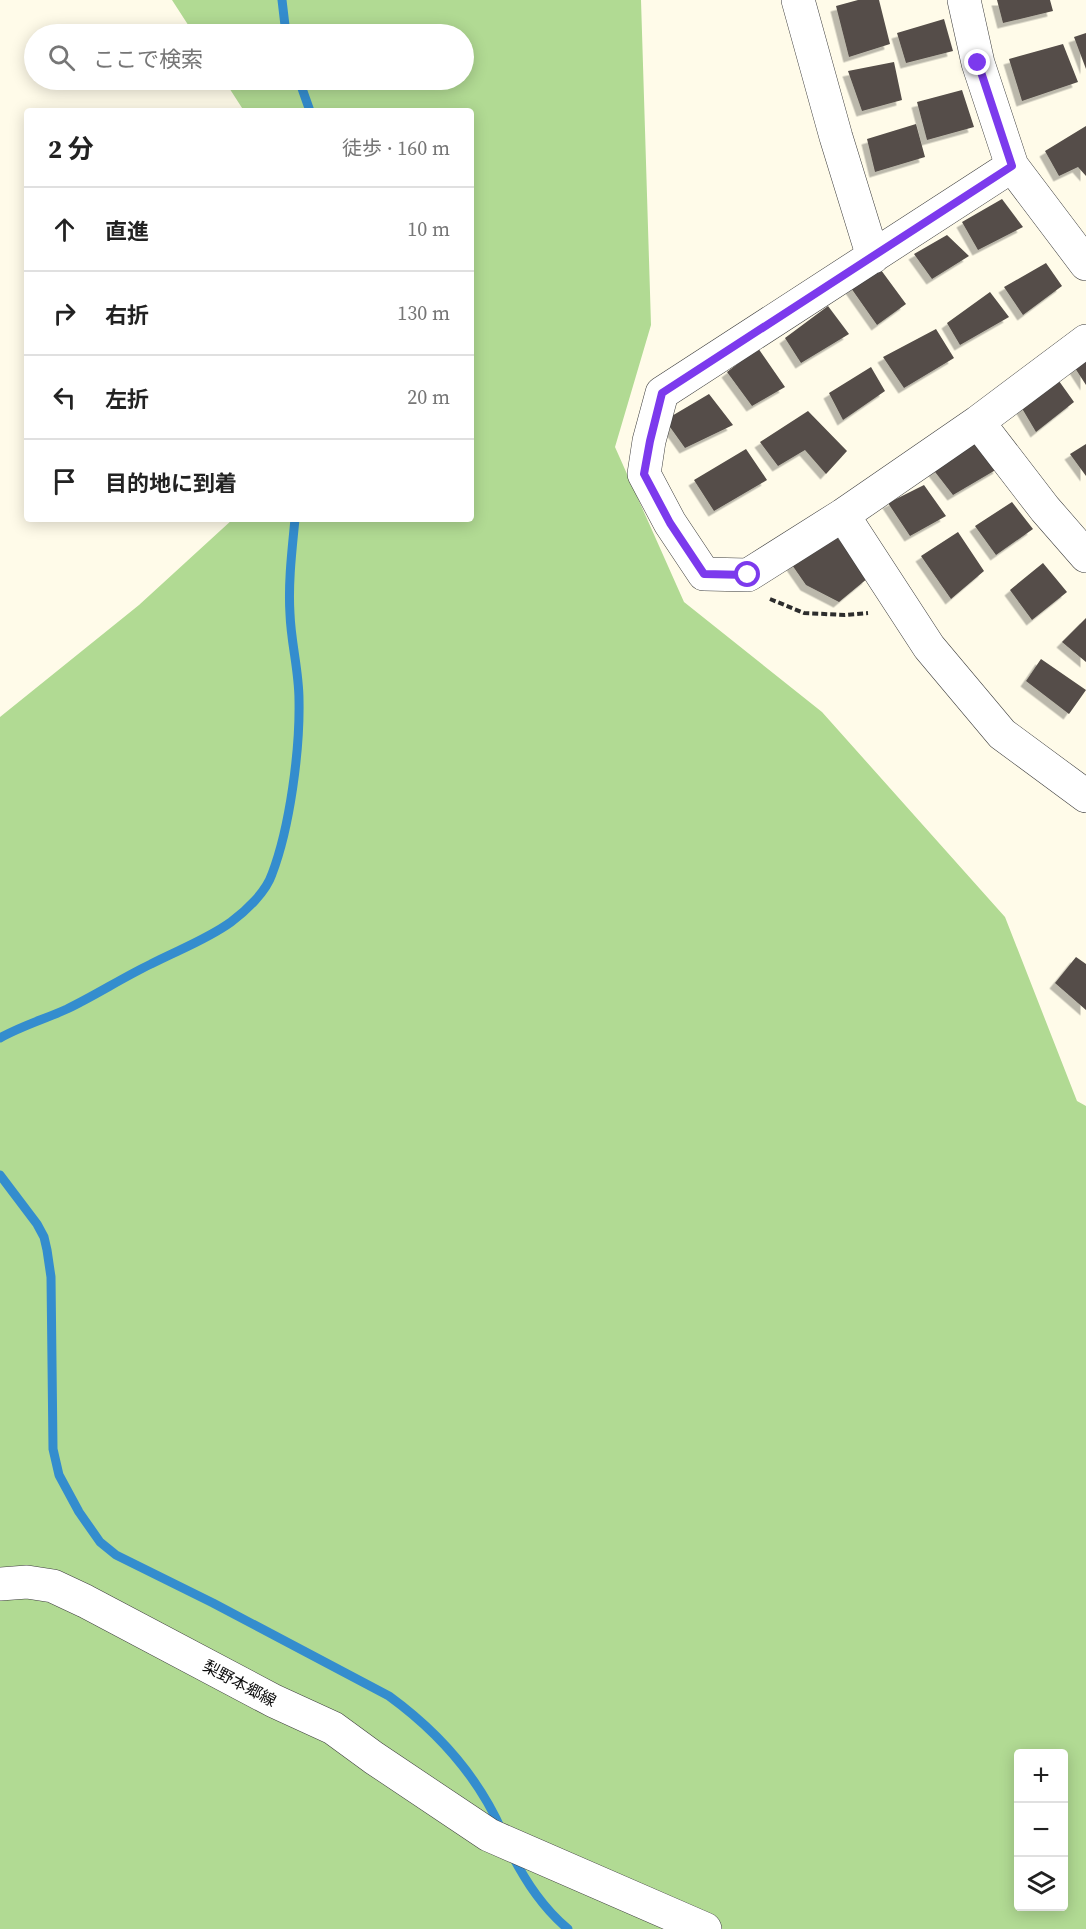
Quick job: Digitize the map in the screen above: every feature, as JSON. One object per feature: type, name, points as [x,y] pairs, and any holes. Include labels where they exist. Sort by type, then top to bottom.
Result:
[{"type":"street","points":[[798,0],[836,137],[873,257]]},
{"type":"street","points":[[964,0],[978,63],[1012,166],[1086,264]]},
{"type":"street","points":[[1012,166],[662,393],[644,474],[670,523],[704,574],[748,575],[843,515],[978,422],[1086,341]]},
{"type":"street","points":[[978,422],[1045,509],[1086,556]]},
{"type":"street","points":[[843,515],[929,647],[1002,734],[1086,796]]},
{"type":"street","name":"梨野本郷線","points":[[0,1584],[27,1582],[53,1586],[85,1601],[274,1701],[333,1728],[489,1835],[705,1929]]},
{"type":"path","points":[[725,574],[744,589],[804,613],[844,615],[904,609]]},
{"type":"green space","points":[[172,0],[641,0],[651,325],[615,447],[684,602],[822,712],[1005,917],[1077,1101],[1086,1106],[1086,1929],[0,1929],[0,717],[139,605],[230,522],[474,522],[474,108],[242,108],[230,90],[474,90],[474,24],[188,24]]},
{"type":"building","points":[[858,0],[879,0],[890,44],[849,57],[836,6]]},
{"type":"building","points":[[997,0],[1050,0],[1053,11],[1003,23]]},
{"type":"building","points":[[944,19],[953,51],[906,63],[897,33]]},
{"type":"building","points":[[1086,33],[1086,69],[1074,37]]},
{"type":"building","points":[[1063,44],[1078,82],[1022,101],[1009,59]]},
{"type":"building","points":[[894,62],[902,100],[862,111],[848,71]]},
{"type":"building","points":[[962,90],[974,127],[927,140],[917,102]]},
{"type":"building","points":[[916,124],[925,157],[875,172],[867,139]]},
{"type":"building","points":[[1086,126],[1086,176],[1078,167],[1059,176],[1045,151]]},
{"type":"building","points":[[1002,199],[1023,227],[978,250],[962,222]]},
{"type":"building","points":[[947,235],[969,256],[932,279],[914,254]]},
{"type":"building","points":[[1046,263],[1062,286],[1023,315],[1004,287]]},
{"type":"building","points":[[881,270],[906,304],[877,325],[851,288]]},
{"type":"building","points":[[990,292],[1009,317],[960,345],[947,323]]},
{"type":"building","points":[[828,306],[849,334],[801,363],[785,338]]},
{"type":"building","points":[[936,329],[954,358],[904,388],[883,357]]},
{"type":"building","points":[[758,348],[785,387],[752,406],[727,372]]},
{"type":"building","points":[[1086,360],[1086,385],[1075,368]]},
{"type":"building","points":[[871,367],[885,391],[843,420],[829,393]]},
{"type":"building","points":[[1059,381],[1074,402],[1036,432],[1020,405]]},
{"type":"building","points":[[709,394],[733,425],[685,448],[665,420]]},
{"type":"building","points":[[808,411],[847,451],[826,474],[805,450],[778,466],[760,442]]},
{"type":"building","points":[[977,439],[999,468],[953,495],[932,468]]},
{"type":"building","points":[[1086,444],[1086,476],[1070,454]]},
{"type":"building","points":[[746,449],[767,480],[714,511],[694,480]]},
{"type":"building","points":[[924,485],[946,516],[910,536],[888,503]]},
{"type":"building","points":[[1012,502],[1033,529],[996,555],[975,526]]},
{"type":"building","points":[[958,532],[984,571],[951,599],[921,556]]},
{"type":"building","points":[[837,537],[868,578],[839,602],[806,585],[790,562]]},
{"type":"building","points":[[1043,563],[1067,592],[1032,620],[1010,590]]},
{"type":"building","points":[[1086,618],[1086,662],[1062,642]]},
{"type":"building","points":[[1041,659],[1086,690],[1069,714],[1026,681]]},
{"type":"building","points":[[1076,957],[1086,964],[1086,1010],[1055,983]]},
{"type":"waterway","points":[[282,0],[285,24]]},
{"type":"waterway","points":[[303,90],[309,108]]},
{"type":"waterway","points":[[0,1038],[67,1009],[140,969],[212,934],[249,907],[269,881],[289,811],[298,742],[299,689],[290,602],[295,522]]},
{"type":"waterway","points":[[0,1175],[37,1224],[44,1237],[51,1277],[53,1449],[59,1475],[79,1512],[100,1542],[116,1555],[213,1603],[389,1696],[424,1724],[454,1756],[481,1792],[502,1831]]},
{"type":"waterway","points":[[512,1855],[536,1895],[568,1929]]},
{"type":"route","points":[[748,575],[704,574],[670,523],[644,474],[662,393],[1012,166],[978,63]]}]
